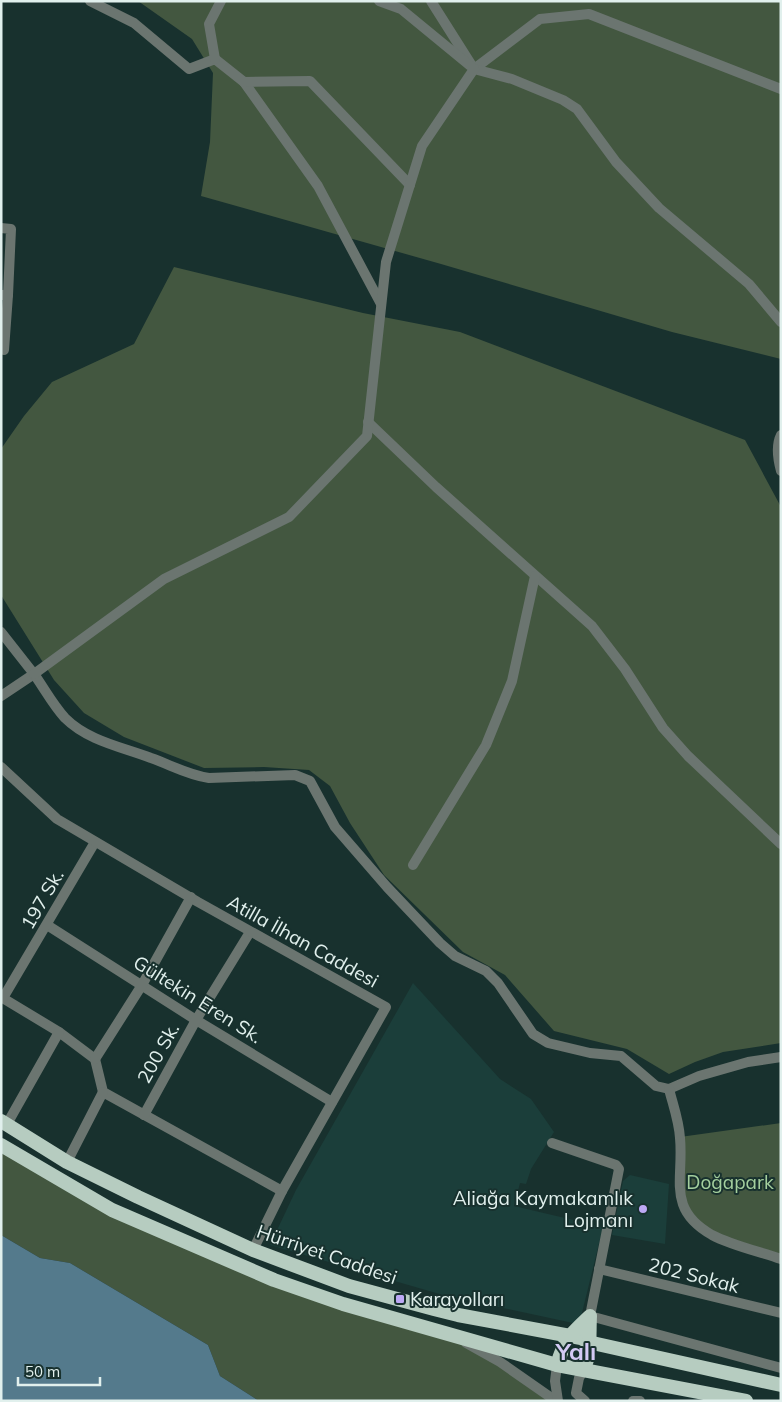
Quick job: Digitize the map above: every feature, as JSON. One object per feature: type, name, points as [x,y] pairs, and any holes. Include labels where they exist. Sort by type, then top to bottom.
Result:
[{"type":"highway","name":"Hürriyet Caddesi","points":[[4,1122],[67,1162],[138,1197],[253,1250],[349,1286],[458,1315],[581,1338],[588,1342],[781,1385]]},
{"type":"highway","name":"Hürriyet Caddesi","points":[[1,1145],[112,1210],[274,1280],[343,1304],[557,1364],[746,1401]]},
{"type":"highway","points":[[557,1364],[562,1346],[569,1336],[590,1316]]},
{"type":"highway","points":[[584,1369],[589,1356],[590,1316]]},
{"type":"street","points":[[90,1],[134,24],[189,69],[215,59]]},
{"type":"street","points":[[221,1],[209,24],[215,59],[244,82],[318,186],[381,304]]},
{"type":"street","points":[[380,1],[401,9],[474,69],[512,79],[563,100],[577,109],[616,162],[659,208],[749,284],[777,314],[781,322]]},
{"type":"street","points":[[431,1],[474,69]]},
{"type":"street","points":[[1,696],[164,579],[289,517],[367,436],[386,262],[422,146],[474,69],[540,19],[589,14],[781,89]]},
{"type":"street","points":[[244,82],[310,81],[410,185]]},
{"type":"street","points":[[4,350],[6,229]]},
{"type":"street","points":[[368,422],[436,487],[592,626],[625,669],[663,728],[688,756],[781,844]]},
{"type":"street","points":[[781,435],[778,462],[781,471]]},
{"type":"street","points":[[414,865],[486,745],[512,681],[535,576]]},
{"type":"street","points":[[1,632],[66,719],[84,732],[114,746],[149,757],[184,772],[203,777],[295,775],[310,782],[335,827],[387,887],[440,943],[455,956],[486,971],[498,983],[533,1034],[548,1043],[590,1054],[621,1056],[656,1086],[670,1089],[699,1076],[748,1062],[781,1057]]},
{"type":"street","name":"Atilla İlhan Caddesi","points":[[2,771],[57,819],[250,932],[386,1008],[282,1191],[253,1250]]},
{"type":"street","name":"197 Sk.","points":[[2,998],[95,842]]},
{"type":"street","points":[[95,1059],[142,985],[191,896]]},
{"type":"street","name":"Gültekin Eren Sk.","points":[[47,925],[196,1020],[332,1102]]},
{"type":"street","name":"200 Sk.","points":[[144,1116],[196,1020],[250,932]]},
{"type":"street","points":[[2,998],[59,1032],[95,1059],[103,1092],[67,1162]]},
{"type":"street","points":[[4,1122],[59,1032]]},
{"type":"street","points":[[670,1089],[680,1137],[679,1194],[684,1207],[699,1226],[710,1234],[781,1259]]},
{"type":"street","points":[[103,1092],[282,1191]]},
{"type":"street","points":[[552,1143],[616,1165],[618,1168],[590,1316],[781,1368]]},
{"type":"street","name":"202 Sokak","points":[[599,1269],[781,1313]]},
{"type":"street","points":[[448,1333],[500,1362],[557,1401]]},
{"type":"street","points":[[557,1364],[555,1381],[557,1401]]},
{"type":"street","points":[[584,1369],[578,1378],[576,1393],[585,1401]]},
{"type":"street","points":[[632,1401],[640,1401]]},
{"type":"shaded area","points":[[413,983],[500,1079],[531,1099],[554,1132],[531,1169],[526,1184],[520,1183],[514,1206],[603,1227],[581,1317],[573,1323],[443,1295],[270,1245],[296,1190]]},
{"type":"shaded area","name":"Aliağa Kaymakamlık Lojmanı","points":[[630,1175],[669,1184],[665,1244],[612,1235],[623,1181]]},
{"type":"shaded area","points":[[1,1235],[40,1258],[70,1263],[208,1345],[220,1376],[259,1401],[1,1401]]},
{"type":"green space","points":[[138,1],[781,1],[781,359],[672,332],[201,196],[210,142],[213,73],[192,39]]},
{"type":"green space","points":[[174,267],[363,313],[460,332],[745,440],[781,507],[781,1043],[723,1052],[669,1074],[627,1049],[554,1031],[505,975],[463,952],[384,875],[350,823],[330,786],[309,770],[264,767],[204,768],[124,737],[84,713],[54,680],[1,595],[1,449],[24,416],[52,382],[134,344]]},
{"type":"green space","name":"Doğapark","points":[[781,1123],[781,1259],[721,1239],[691,1218],[679,1180],[680,1137]]},
{"type":"green space","points":[[1,1145],[112,1210],[274,1280],[448,1333],[556,1401],[259,1401],[220,1376],[208,1345],[70,1263],[40,1258],[1,1235]]},
{"type":"place","name":"Aliağa Kaymakamlık Lojmanı","points":[[643,1209]]},
{"type":"place","name":"Karayolları","points":[[400,1299]]},
{"type":"district","name":"Yalı","points":[[576,1351]]}]
